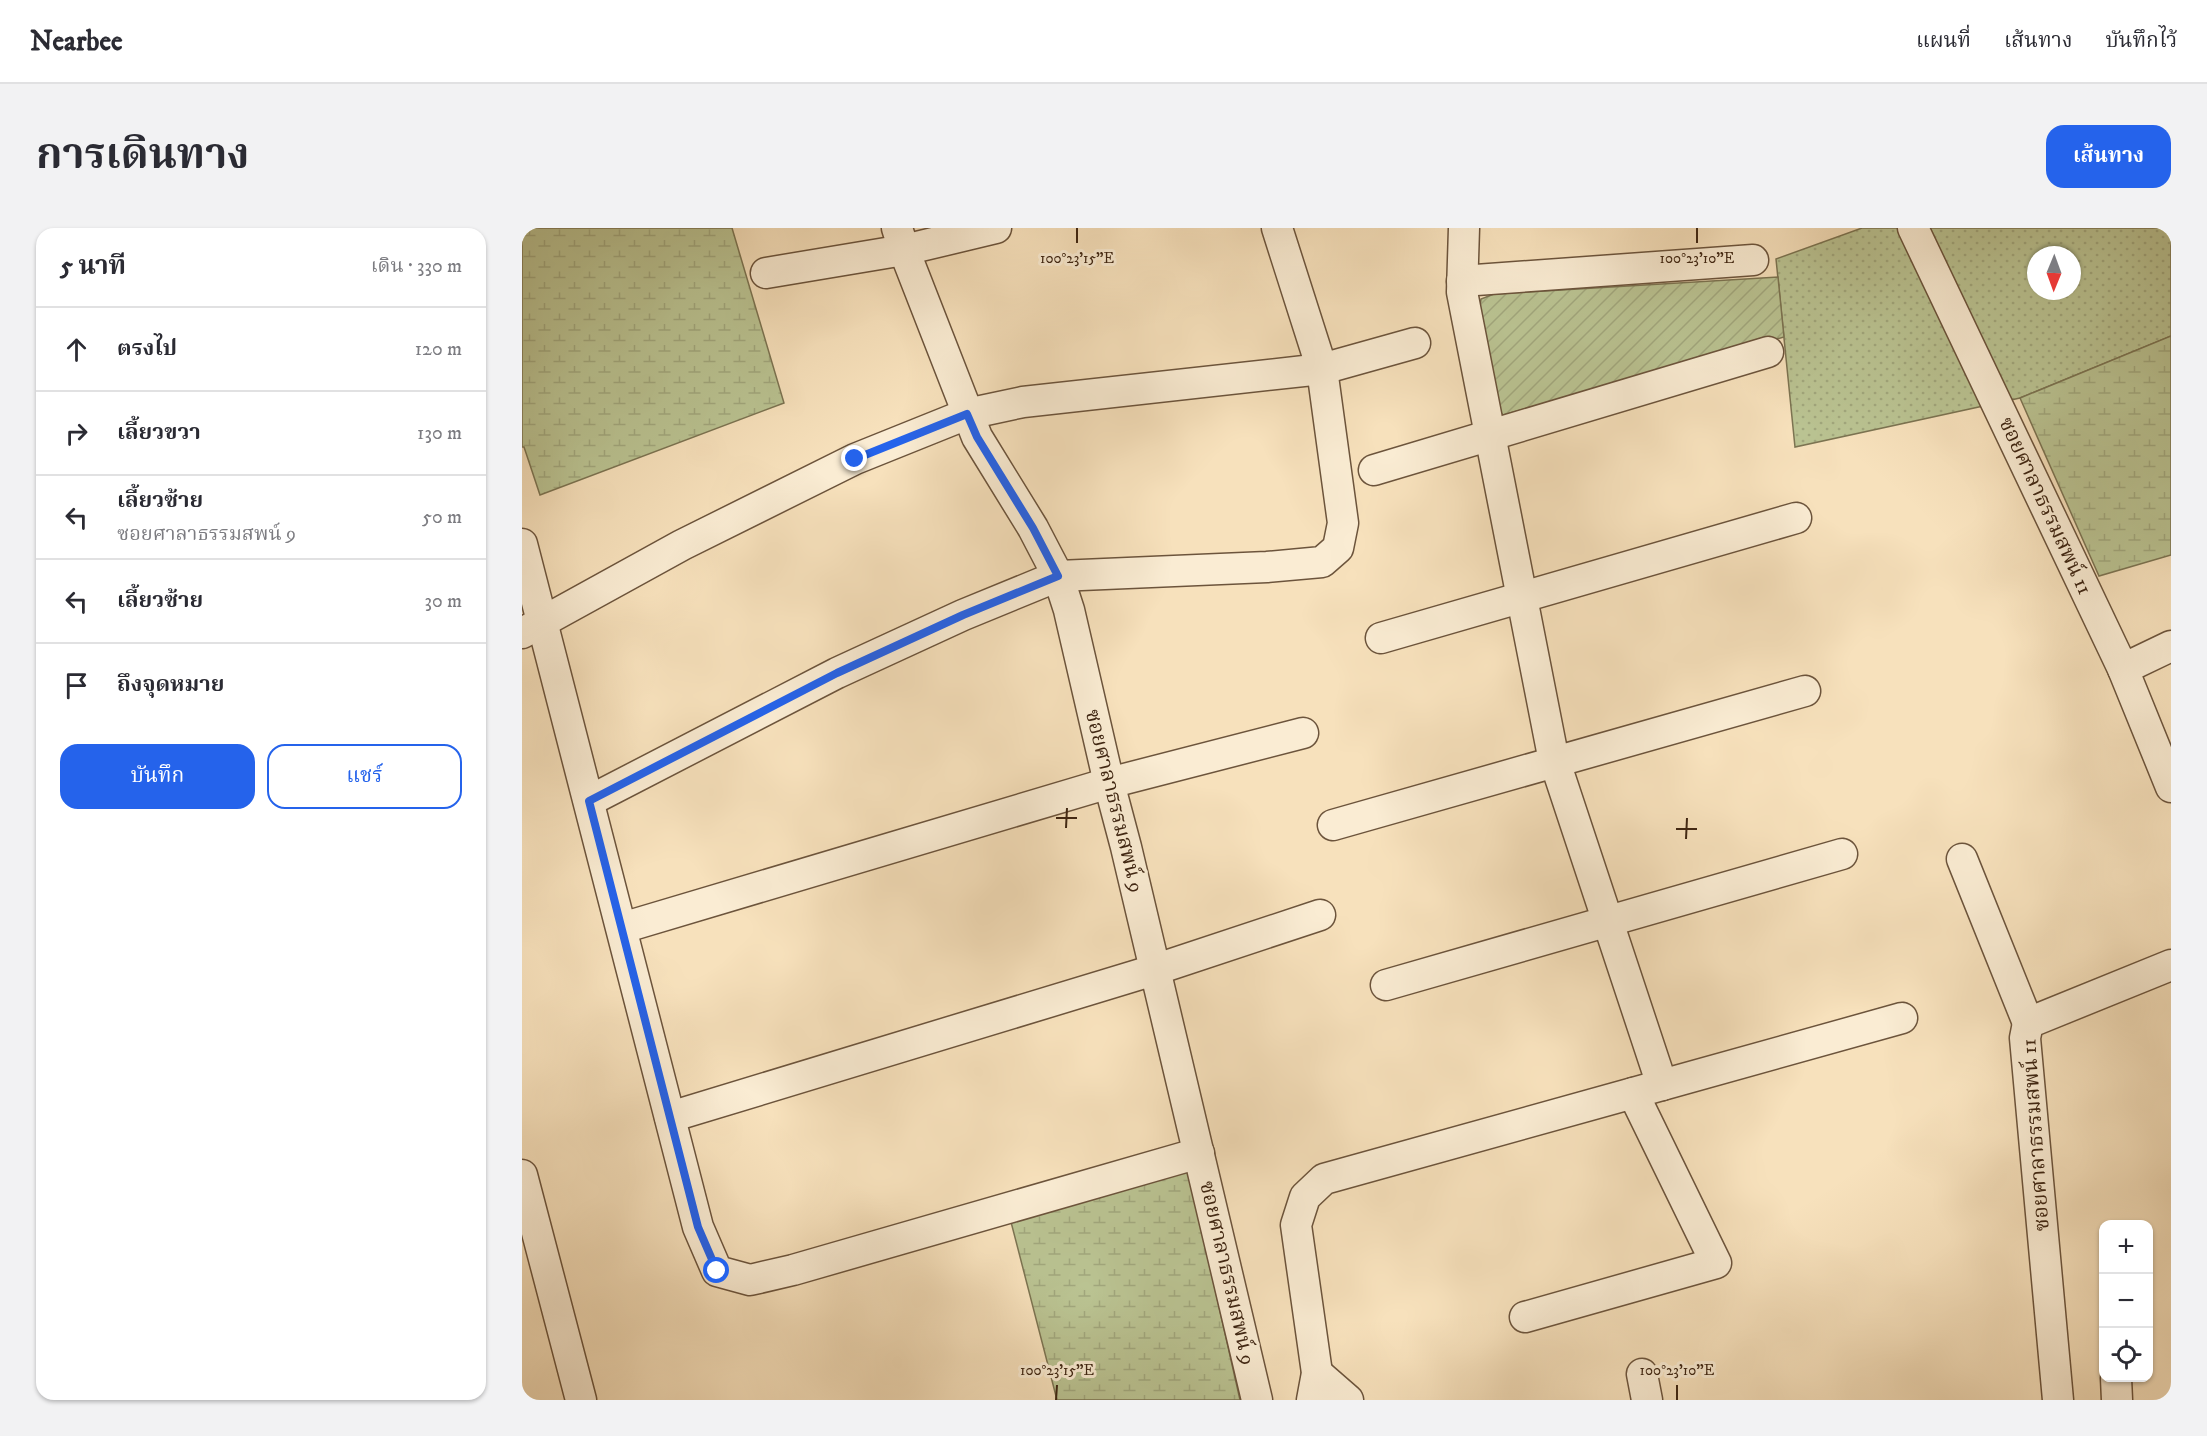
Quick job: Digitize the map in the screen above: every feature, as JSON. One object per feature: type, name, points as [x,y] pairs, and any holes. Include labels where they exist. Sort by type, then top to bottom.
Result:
[{"type":"street","points":[[766,273],[900,239],[996,228]]},
{"type":"street","points":[[589,801],[837,673],[963,615],[1058,576],[1322,562],[1338,549],[1343,524],[1322,369],[1277,228]]},
{"type":"street","points":[[1464,228],[1462,292],[1555,762],[1662,1085]]},
{"type":"street","name":"ซอยศาลาธรรมสพน์ 11","points":[[1913,228],[2123,669],[2171,786]]},
{"type":"street","name":"ซอยศาลาธรรมสพน์ 9","points":[[900,239],[977,437],[1033,528],[1058,576],[1069,610],[1257,1400]]},
{"type":"street","points":[[1462,281],[1753,260]]},
{"type":"street","points":[[533,628],[682,545],[855,459],[967,414],[1023,402],[1322,369],[1415,343]]},
{"type":"street","points":[[1374,470],[1768,352]]},
{"type":"street","points":[[1381,638],[1796,518]]},
{"type":"street","points":[[522,544],[533,628],[589,801],[698,1227],[717,1271],[750,1280],[804,1267],[1199,1153]]},
{"type":"street","points":[[2123,669],[2171,646]]},
{"type":"street","points":[[1333,825],[1805,691]]},
{"type":"street","points":[[622,927],[1109,783],[1303,733]]},
{"type":"street","points":[[1386,985],[1842,854]]},
{"type":"street","points":[[1962,859],[2028,1023]]},
{"type":"street","points":[[670,1117],[1154,970],[1320,915]]},
{"type":"street","name":"ซอยศาลาธรรมสพน์ 11","points":[[2058,1400],[2025,1038],[2028,1023],[2171,965]]},
{"type":"street","points":[[1348,1400],[1314,1386],[1296,1225],[1305,1197],[1324,1179],[1902,1018]]},
{"type":"street","points":[[1525,1317],[1716,1263],[1633,1093]]},
{"type":"street","points":[[522,1175],[581,1400]]},
{"type":"street","points":[[2116,1382],[2117,1400]]},
{"type":"green space","points":[[522,228],[732,228],[784,403],[540,495],[524,447],[522,447]]},
{"type":"green space","points":[[1862,228],[2171,228],[2171,336],[2020,398],[1795,447],[1776,259]]},
{"type":"green space","points":[[1778,277],[1784,337],[1503,415],[1491,402],[1479,313],[1481,299],[1494,294]]},
{"type":"green space","points":[[2171,336],[2171,555],[2099,576],[2020,398]]},
{"type":"green space","points":[[1188,1169],[1240,1400],[1057,1400],[1011,1222]]},
{"type":"route","points":[[717,1271],[698,1227],[589,801],[837,673],[963,615],[1058,576],[1033,528],[977,437],[967,414],[855,459]]}]
